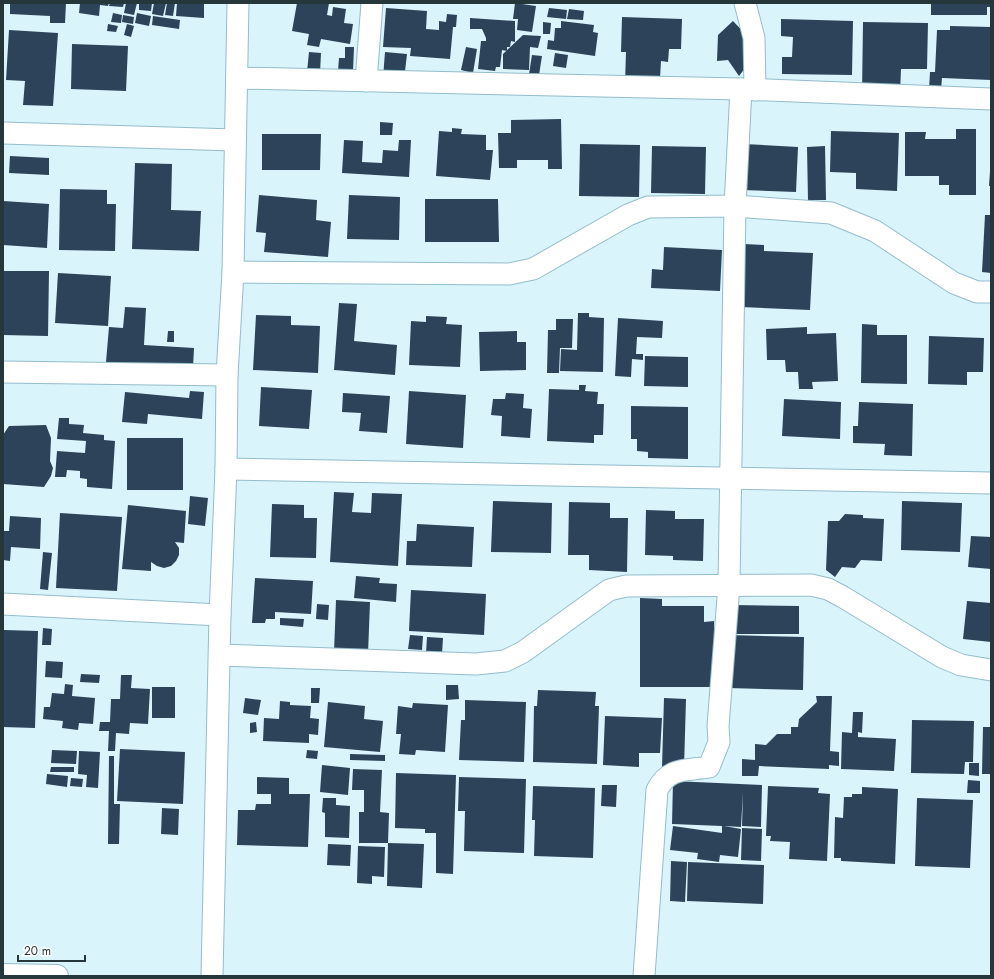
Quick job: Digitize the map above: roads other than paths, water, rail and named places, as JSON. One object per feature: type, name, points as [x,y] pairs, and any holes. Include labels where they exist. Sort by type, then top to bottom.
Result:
[{"type":"highway","points":[[3,974],[57,976]]},
{"type":"street","points":[[212,976],[220,615],[226,469],[227,375],[233,272],[238,3]]},
{"type":"street","points":[[366,81],[372,3]]},
{"type":"street","points":[[644,976],[657,790],[663,780],[670,773],[709,767],[719,742],[718,726],[728,585],[735,206],[754,38],[745,3]]},
{"type":"street","points":[[237,78],[748,89],[991,99]]},
{"type":"street","points":[[3,133],[235,140]]},
{"type":"street","points":[[233,272],[508,274],[533,269],[628,216],[648,207],[735,206],[831,213],[875,232],[954,283],[977,292],[991,292]]},
{"type":"street","points":[[3,372],[227,375]]},
{"type":"street","points":[[226,469],[729,477],[991,483]]},
{"type":"street","points":[[220,655],[476,664],[505,660],[523,652],[609,590],[626,586],[811,585],[828,589],[942,657],[961,665],[991,670]]},
{"type":"street","points":[[3,604],[220,615]]}]
